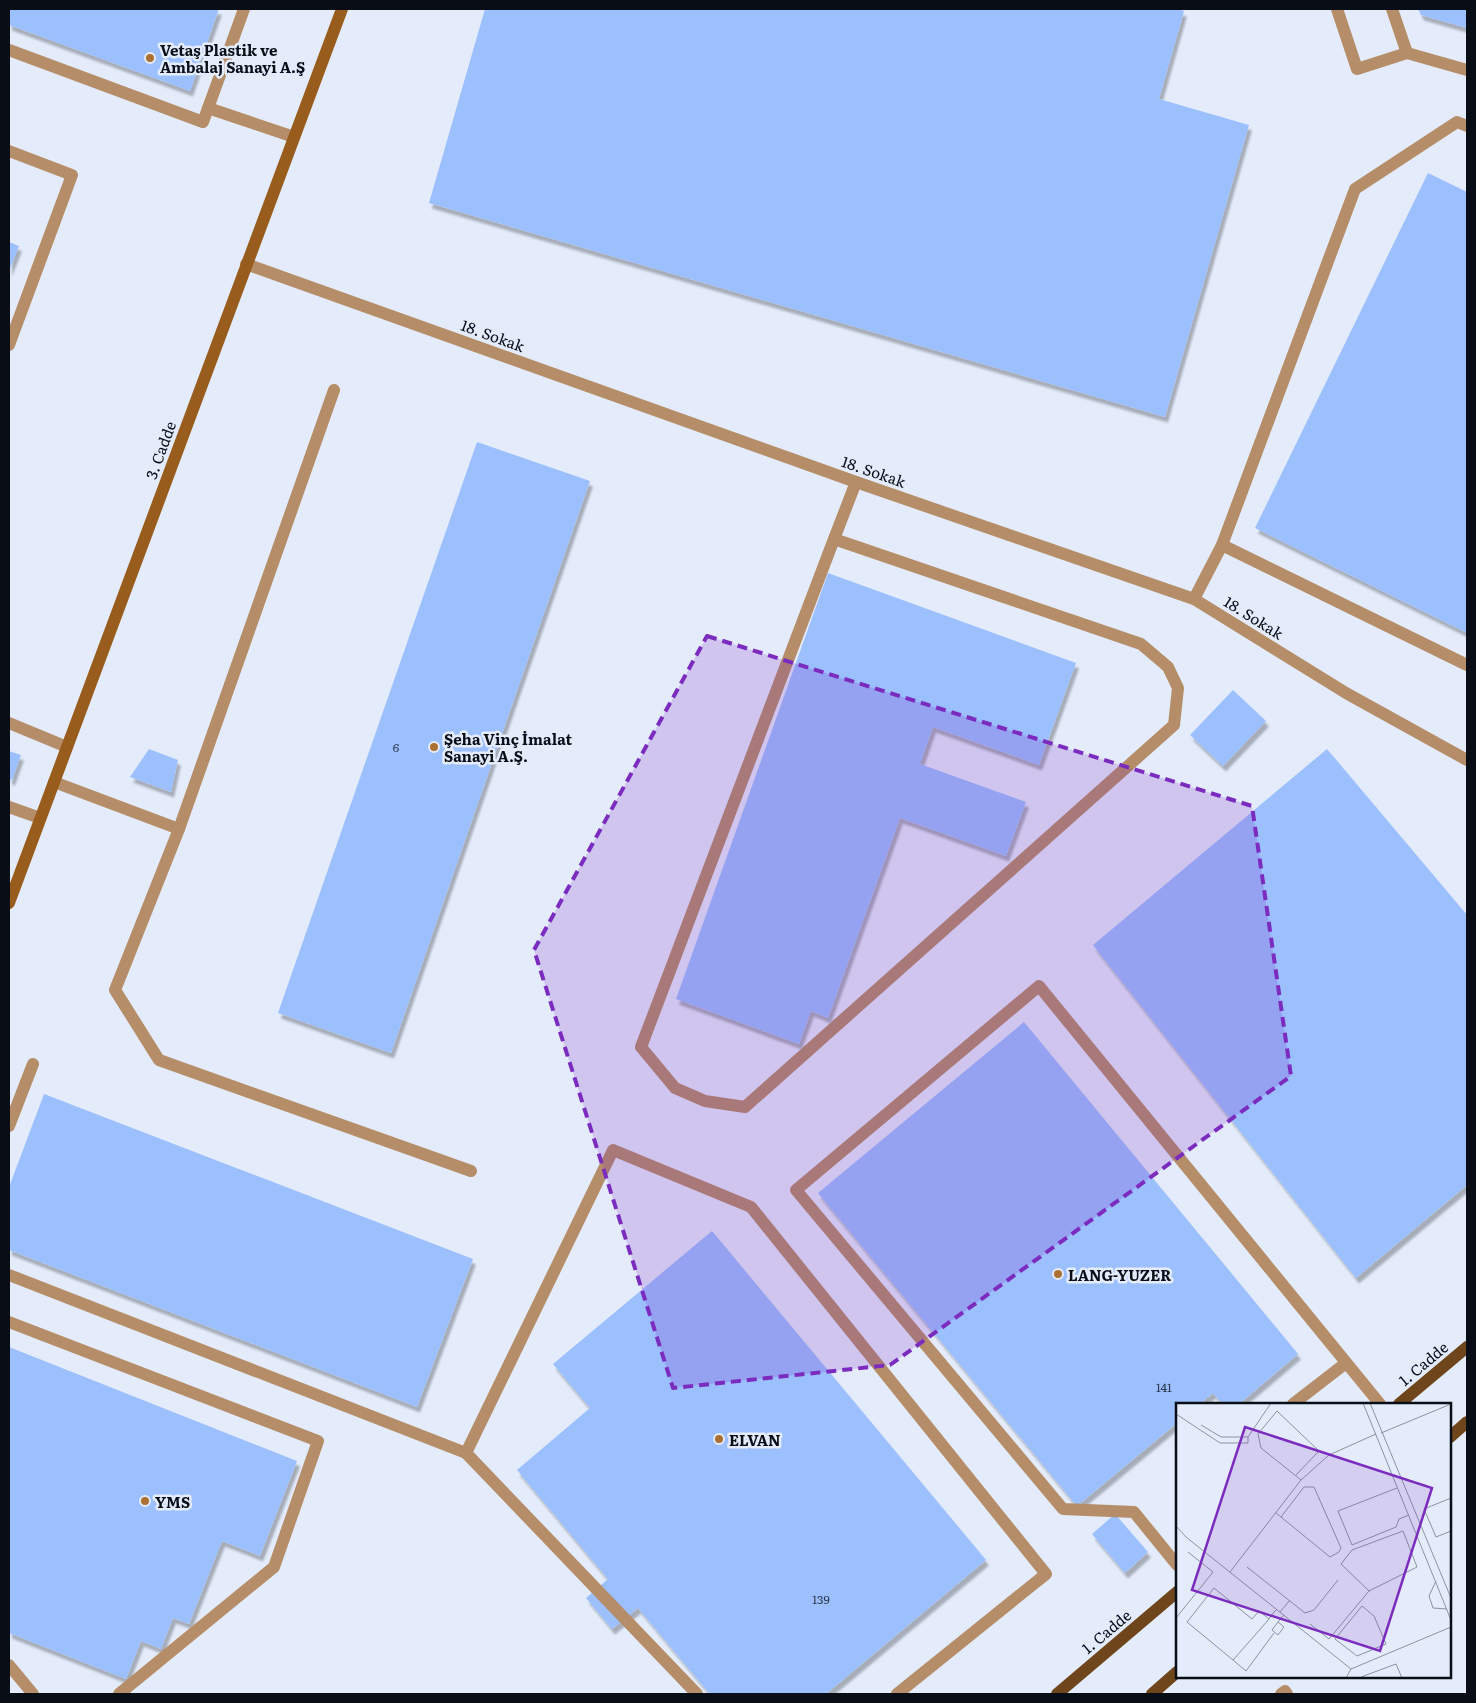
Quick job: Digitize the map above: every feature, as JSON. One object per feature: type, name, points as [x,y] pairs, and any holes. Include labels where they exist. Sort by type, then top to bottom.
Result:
[{"type":"main road","name":"1. Cadde","points":[[1400,1403],[1467,1347]]},
{"type":"main road","points":[[1451,1436],[1467,1422]]},
{"type":"main road","name":"1. Cadde","points":[[1057,1694],[1176,1593]]},
{"type":"main road","points":[[1152,1694],[1176,1673]]},
{"type":"street","points":[[9,50],[203,122],[244,9]]},
{"type":"street","name":"3. Cadde","points":[[9,903],[342,9]]},
{"type":"street","points":[[1337,9],[1357,68],[1407,53],[1467,70]]},
{"type":"street","points":[[1392,9],[1407,53]]},
{"type":"street","points":[[208,108],[294,137]]},
{"type":"street","points":[[1194,599],[1222,545],[1354,188],[1457,122],[1467,126]]},
{"type":"street","points":[[9,151],[72,175],[9,345]]},
{"type":"street","name":"18. Sokak","points":[[246,264],[856,482],[1194,599],[1346,693],[1467,760]]},
{"type":"street","points":[[334,390],[178,829],[116,990],[159,1060],[471,1171]]},
{"type":"street","points":[[834,539],[1141,644],[1168,668],[1178,688],[1174,725],[745,1107],[704,1101],[675,1088],[641,1047],[834,539],[856,482]]},
{"type":"street","points":[[1222,545],[1467,665]]},
{"type":"street","points":[[9,723],[67,747]]},
{"type":"street","points":[[54,782],[178,829]]},
{"type":"street","points":[[9,807],[40,818]]},
{"type":"street","points":[[1176,1564],[1134,1512],[1064,1509],[796,1190],[1038,986],[1379,1403]]},
{"type":"street","points":[[9,1126],[33,1064]]},
{"type":"street","points":[[466,1453],[613,1150],[751,1207],[1046,1574],[897,1694]]},
{"type":"street","points":[[9,1275],[466,1453],[696,1694]]},
{"type":"street","points":[[9,1322],[318,1441],[274,1567],[119,1694]]},
{"type":"street","points":[[1295,1403],[1346,1363]]},
{"type":"street","points":[[9,1666],[33,1694]]},
{"type":"street","points":[[1281,1694],[1285,1691],[1288,1694]]},
{"type":"highlighted area","points":[[707,636],[1252,806],[1291,1076],[890,1365],[673,1388],[534,950]]},
{"type":"building","name":"Vetaş Plastik ve Ambalaj Sanayi A.Ş","points":[[9,9],[219,9],[190,91],[9,25]]},
{"type":"building","points":[[485,9],[1175,9],[1184,11],[1159,99],[1249,125],[1165,417],[429,203]]},
{"type":"building","points":[[1418,9],[1467,9],[1467,28],[1421,15]]},
{"type":"building","points":[[1428,173],[1467,192],[1467,633],[1255,528]]},
{"type":"building","points":[[9,242],[19,246],[9,271]]},
{"type":"building","name":"Şeha Vinç İmalat Sanayi A.Ş.","points":[[477,442],[590,481],[391,1053],[278,1013]]},
{"type":"building","points":[[828,573],[1076,663],[1039,765],[933,727],[920,764],[1026,802],[1006,856],[900,818],[828,1018],[811,1011],[799,1044],[676,999]]},
{"type":"building","points":[[1233,690],[1266,721],[1223,766],[1190,735]]},
{"type":"building","points":[[149,749],[178,760],[171,792],[130,777]]},
{"type":"building","points":[[1327,749],[1467,915],[1467,1185],[1356,1278],[1093,945]]},
{"type":"building","points":[[9,751],[21,755],[12,780],[9,779]]},
{"type":"building","name":"LANG-YUZER","points":[[1024,1022],[1298,1354],[1240,1403],[1221,1403],[1213,1393],[1201,1403],[1176,1403],[1176,1424],[1077,1506],[818,1193]]},
{"type":"building","points":[[44,1094],[473,1259],[417,1407],[9,1250],[9,1187]]},
{"type":"building","name":"ELVAN","points":[[712,1231],[986,1560],[826,1694],[710,1694],[638,1608],[612,1629],[586,1598],[608,1579],[517,1470],[590,1408],[553,1364]]},
{"type":"building","name":"YMS","points":[[9,1347],[297,1461],[260,1556],[222,1541],[189,1624],[173,1618],[161,1649],[141,1641],[126,1679],[9,1633]]},
{"type":"building","points":[[1115,1514],[1148,1552],[1125,1573],[1092,1534]]},
{"type":"place","name":"Vetaş Plastik ve Ambalaj Sanayi A.Ş","points":[[150,58]]},
{"type":"place","name":"Şeha Vinç İmalat Sanayi A.Ş.","points":[[434,747]]},
{"type":"place","name":"LANG-YUZER","points":[[1058,1274]]},
{"type":"place","name":"ELVAN","points":[[719,1439]]},
{"type":"place","name":"YMS","points":[[145,1501]]}]
